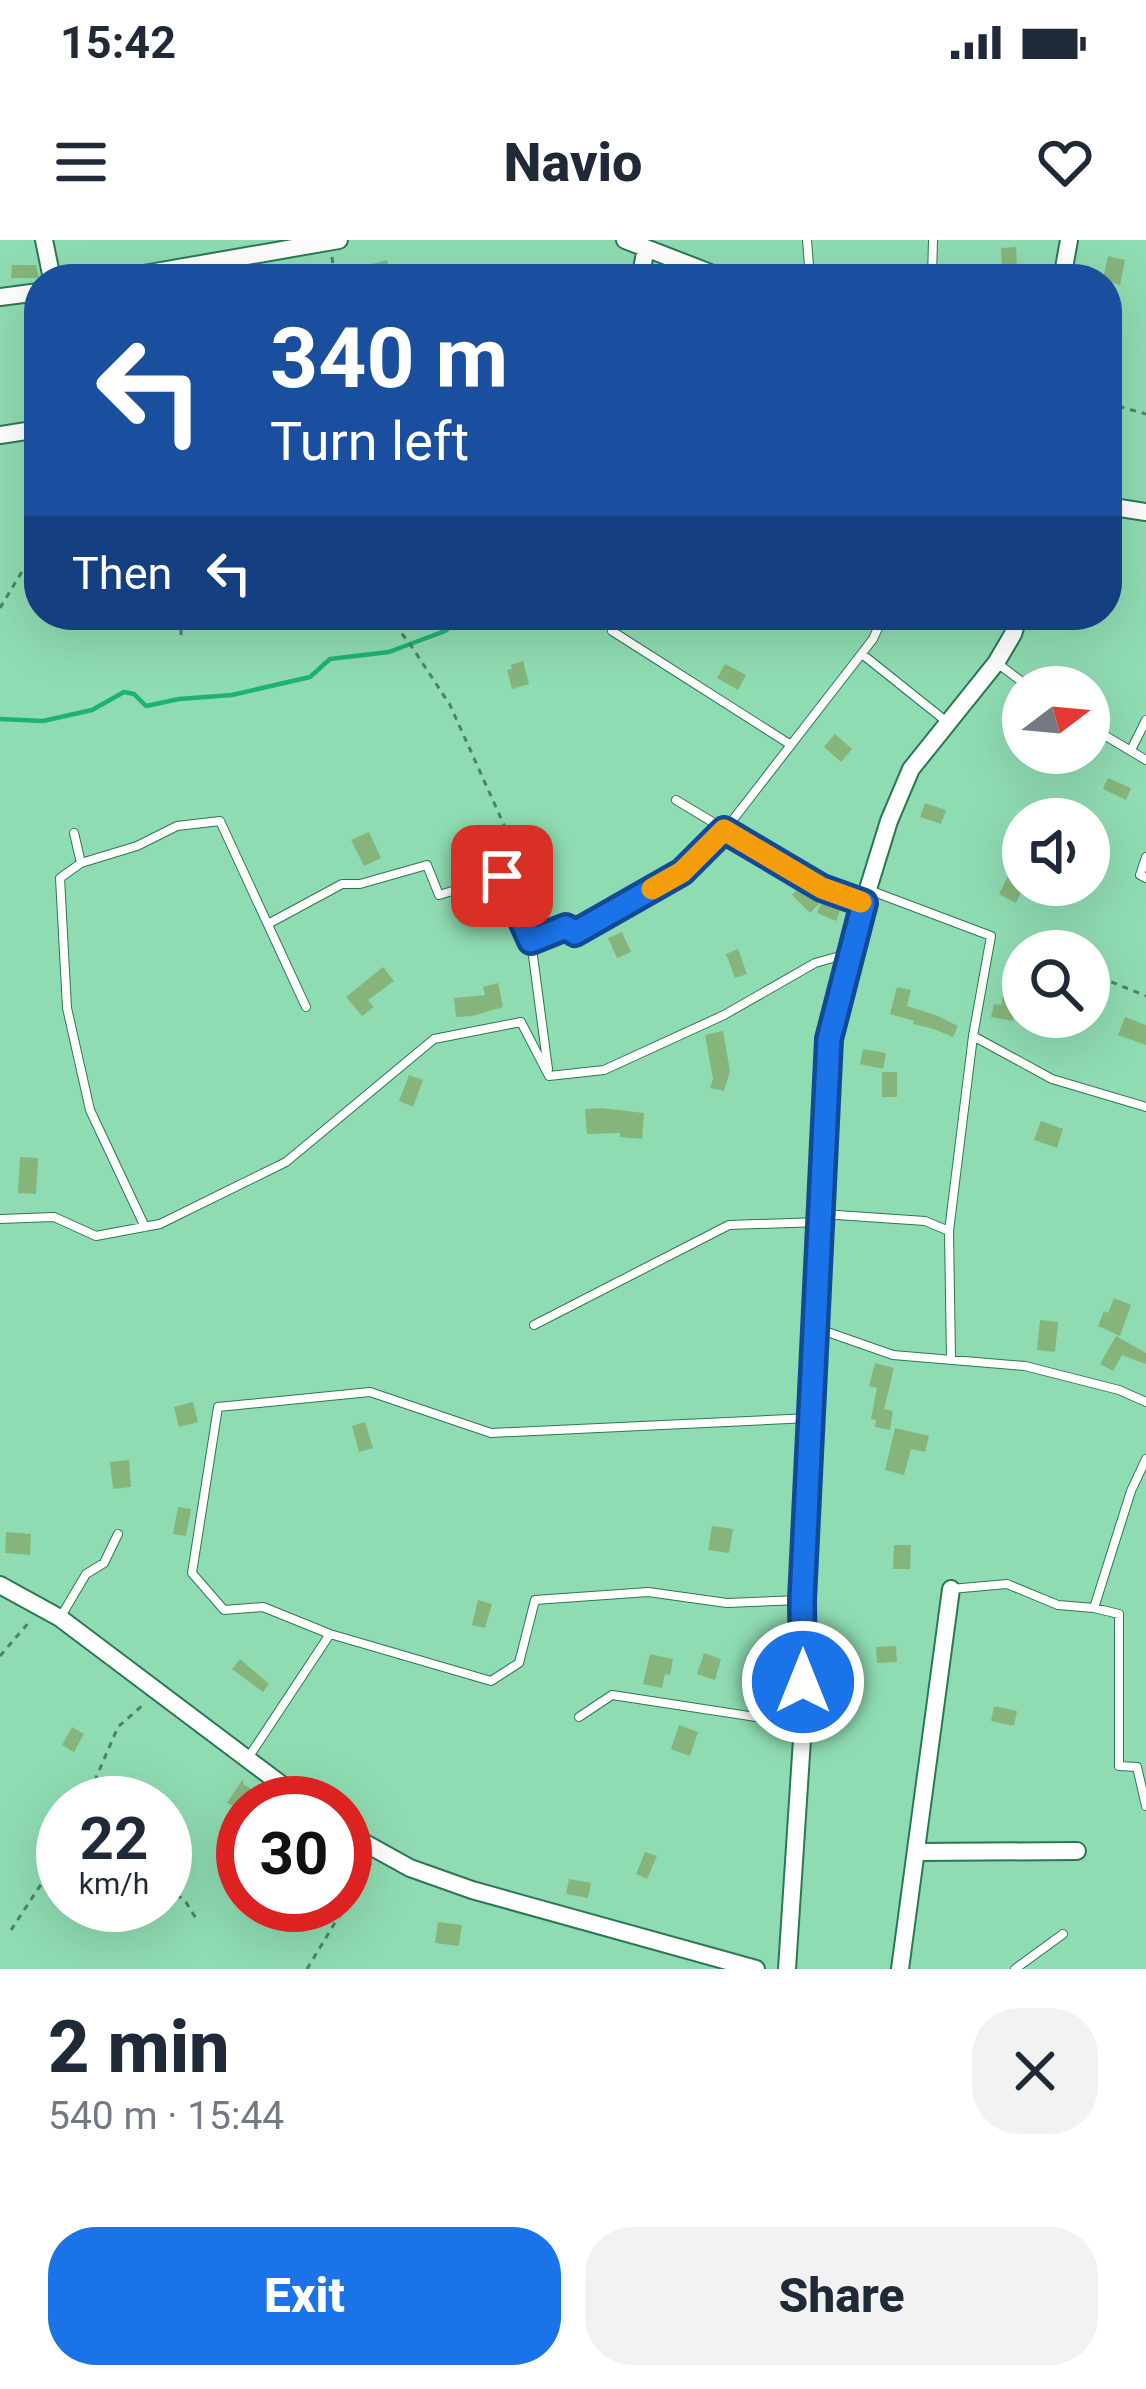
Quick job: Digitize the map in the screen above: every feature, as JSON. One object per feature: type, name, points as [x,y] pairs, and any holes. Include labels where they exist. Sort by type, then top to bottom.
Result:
[{"type":"street","points":[[200,264],[336,240]]},
{"type":"street","points":[[625,240],[687,264]]},
{"type":"street","points":[[643,264],[646,248]]},
{"type":"street","points":[[787,1969],[803,1724],[802,1600],[829,1039],[889,820],[911,769],[996,662],[1014,630]]},
{"type":"street","points":[[0,1585],[60,1618],[270,1776]]},
{"type":"street","points":[[900,1969],[951,1589]]},
{"type":"street","points":[[372,1847],[410,1868],[472,1890],[756,1969]]},
{"type":"street","points":[[917,1852],[1077,1851]]},
{"type":"lane","points":[[531,941],[566,927],[575,933],[682,872],[724,830],[877,630]]},
{"type":"lane","points":[[612,631],[791,745]]},
{"type":"lane","points":[[862,654],[947,722]]},
{"type":"lane","points":[[996,662],[1002,667]]},
{"type":"lane","points":[[1131,750],[1146,720]]},
{"type":"lane","points":[[1110,738],[1146,760]]},
{"type":"lane","points":[[676,800],[822,888],[866,896],[991,936],[973,1036],[949,1232],[951,1360]]},
{"type":"lane","points":[[145,1227],[89,1110],[68,1008],[59,878],[81,862],[137,846],[177,826],[220,821],[306,1007]]},
{"type":"lane","points":[[74,833],[81,862]]},
{"type":"lane","points":[[1146,857],[1140,875],[1146,878]]},
{"type":"lane","points":[[268,924],[342,884],[360,884],[427,866],[439,895],[502,876],[531,941],[549,1076]]},
{"type":"lane","points":[[549,1076],[604,1070],[724,1015],[814,963],[851,953]]},
{"type":"lane","points":[[0,1219],[54,1217],[96,1236],[160,1224],[286,1162],[434,1039],[521,1022],[549,1076]]},
{"type":"lane","points":[[973,1036],[1052,1079],[1146,1107]]},
{"type":"lane","points":[[534,1325],[729,1225],[822,1218],[925,1221],[949,1232]]},
{"type":"lane","points":[[814,1328],[892,1354],[1025,1366],[1119,1390],[1146,1402]]},
{"type":"lane","points":[[802,1600],[727,1603],[647,1592],[535,1600],[520,1663],[491,1681],[330,1634],[263,1607],[224,1610],[192,1573],[218,1407],[370,1392],[491,1433],[811,1418]]},
{"type":"lane","points":[[1094,1608],[1131,1491],[1146,1459]]},
{"type":"lane","points":[[60,1618],[86,1574],[104,1563],[118,1534]]},
{"type":"lane","points":[[951,1589],[1007,1584],[1058,1605],[1119,1614],[1119,1766],[1137,1767],[1146,1806]]},
{"type":"lane","points":[[248,1760],[330,1634]]},
{"type":"lane","points":[[579,1717],[612,1695],[803,1724]]},
{"type":"lane","points":[[1016,1969],[1063,1934]]},
{"type":"path","points":[[0,608],[24,568]]},
{"type":"path","points":[[399,630],[450,705],[504,825],[502,876]]},
{"type":"path","points":[[1110,981],[1146,996]]},
{"type":"path","points":[[0,1656],[40,1608]]},
{"type":"path","points":[[97,1776],[118,1727],[157,1692]]},
{"type":"path","points":[[307,1969],[379,1851]]},
{"type":"path","points":[[11,1930],[36,1892]]},
{"type":"path","points":[[192,1912],[197,1920]]},
{"type":"building","points":[[1016,247],[1017,264],[1002,264],[1001,248]]},
{"type":"building","points":[[1108,256],[1125,260],[1122,275],[1122,264],[1106,264]]},
{"type":"building","points":[[12,265],[24,265],[24,278],[11,278]]},
{"type":"building","points":[[523,661],[529,684],[512,689],[507,670]]},
{"type":"building","points":[[725,664],[746,675],[738,690],[717,678]]},
{"type":"building","points":[[835,734],[852,749],[841,762],[824,747]]},
{"type":"building","points":[[1108,778],[1131,788],[1126,800],[1103,789]]},
{"type":"building","points":[[925,803],[946,810],[941,824],[920,817]]},
{"type":"building","points":[[369,832],[381,858],[364,866],[351,840]]},
{"type":"building","points":[[800,886],[819,904],[810,913],[792,895]]},
{"type":"building","points":[[824,897],[842,905],[836,921],[817,913]]},
{"type":"building","points":[[622,932],[631,952],[617,958],[608,938]]},
{"type":"building","points":[[738,949],[747,974],[735,978],[726,954]]},
{"type":"building","points":[[383,967],[394,981],[368,1000],[374,1007],[362,1016],[346,997]]},
{"type":"building","points":[[498,983],[503,1007],[456,1017],[454,998],[485,995],[483,987]]},
{"type":"building","points":[[897,987],[911,990],[907,1006],[958,1026],[953,1037],[890,1014]]},
{"type":"building","points":[[1002,1000],[1002,1019],[991,1017],[994,1004],[1001,1005]]},
{"type":"building","points":[[1125,1017],[1146,1025],[1146,1045],[1118,1035]]},
{"type":"building","points":[[723,1031],[730,1071],[724,1091],[710,1088],[713,1079],[705,1035]]},
{"type":"building","points":[[863,1049],[886,1053],[883,1069],[860,1064]]},
{"type":"building","points":[[882,1072],[897,1072],[897,1097],[882,1097]]},
{"type":"building","points":[[409,1075],[423,1080],[413,1107],[399,1101]]},
{"type":"building","points":[[585,1109],[644,1113],[642,1139],[620,1137],[620,1133],[587,1134]]},
{"type":"building","points":[[1041,1121],[1063,1129],[1057,1148],[1034,1140]]},
{"type":"building","points":[[20,1157],[38,1158],[36,1194],[18,1193]]},
{"type":"building","points":[[1114,1298],[1131,1305],[1120,1336],[1098,1326]]},
{"type":"building","points":[[1040,1320],[1058,1322],[1055,1352],[1037,1350]]},
{"type":"building","points":[[1116,1336],[1146,1353],[1146,1364],[1122,1355],[1113,1371],[1100,1364]]},
{"type":"building","points":[[875,1363],[894,1368],[884,1409],[893,1411],[890,1430],[875,1427],[876,1420],[871,1419],[877,1388],[869,1386]]},
{"type":"building","points":[[193,1402],[198,1422],[179,1427],[174,1407]]},
{"type":"building","points":[[365,1422],[373,1448],[359,1452],[352,1426]]},
{"type":"building","points":[[895,1428],[929,1436],[925,1452],[911,1449],[904,1475],[885,1470]]},
{"type":"building","points":[[129,1460],[131,1487],[113,1489],[110,1462]]},
{"type":"building","points":[[178,1507],[191,1509],[186,1536],[173,1534]]},
{"type":"building","points":[[712,1526],[733,1529],[729,1553],[708,1550]]},
{"type":"building","points":[[6,1532],[31,1534],[30,1555],[5,1553]]},
{"type":"building","points":[[894,1545],[911,1545],[910,1569],[893,1569]]},
{"type":"building","points":[[478,1600],[492,1604],[485,1628],[472,1625]]},
{"type":"building","points":[[896,1646],[897,1662],[877,1663],[876,1647]]},
{"type":"building","points":[[704,1653],[721,1659],[715,1680],[697,1674]]},
{"type":"building","points":[[650,1654],[673,1659],[662,1688],[643,1684]]},
{"type":"building","points":[[240,1659],[269,1684],[263,1692],[232,1669]]},
{"type":"building","points":[[994,1706],[1017,1711],[1014,1726],[991,1721]]},
{"type":"building","points":[[679,1725],[698,1732],[690,1756],[671,1749]]},
{"type":"building","points":[[72,1727],[84,1734],[74,1752],[62,1745]]},
{"type":"building","points":[[645,1852],[657,1856],[647,1879],[636,1874]]},
{"type":"building","points":[[569,1879],[591,1883],[588,1898],[566,1894]]},
{"type":"building","points":[[438,1922],[462,1925],[459,1946],[435,1943]]},
{"type":"waterway","points":[[0,719],[43,721],[92,710],[124,692],[134,694],[146,706],[232,695],[310,677],[330,659],[389,652],[446,630]]},
{"type":"slow traffic","points":[[652,889],[682,872],[724,830],[822,888],[861,902]]},
{"type":"route","points":[[502,876],[531,941],[566,927],[575,933],[682,872],[724,830],[822,888],[864,903],[829,1039],[802,1600],[803,1682]]}]
